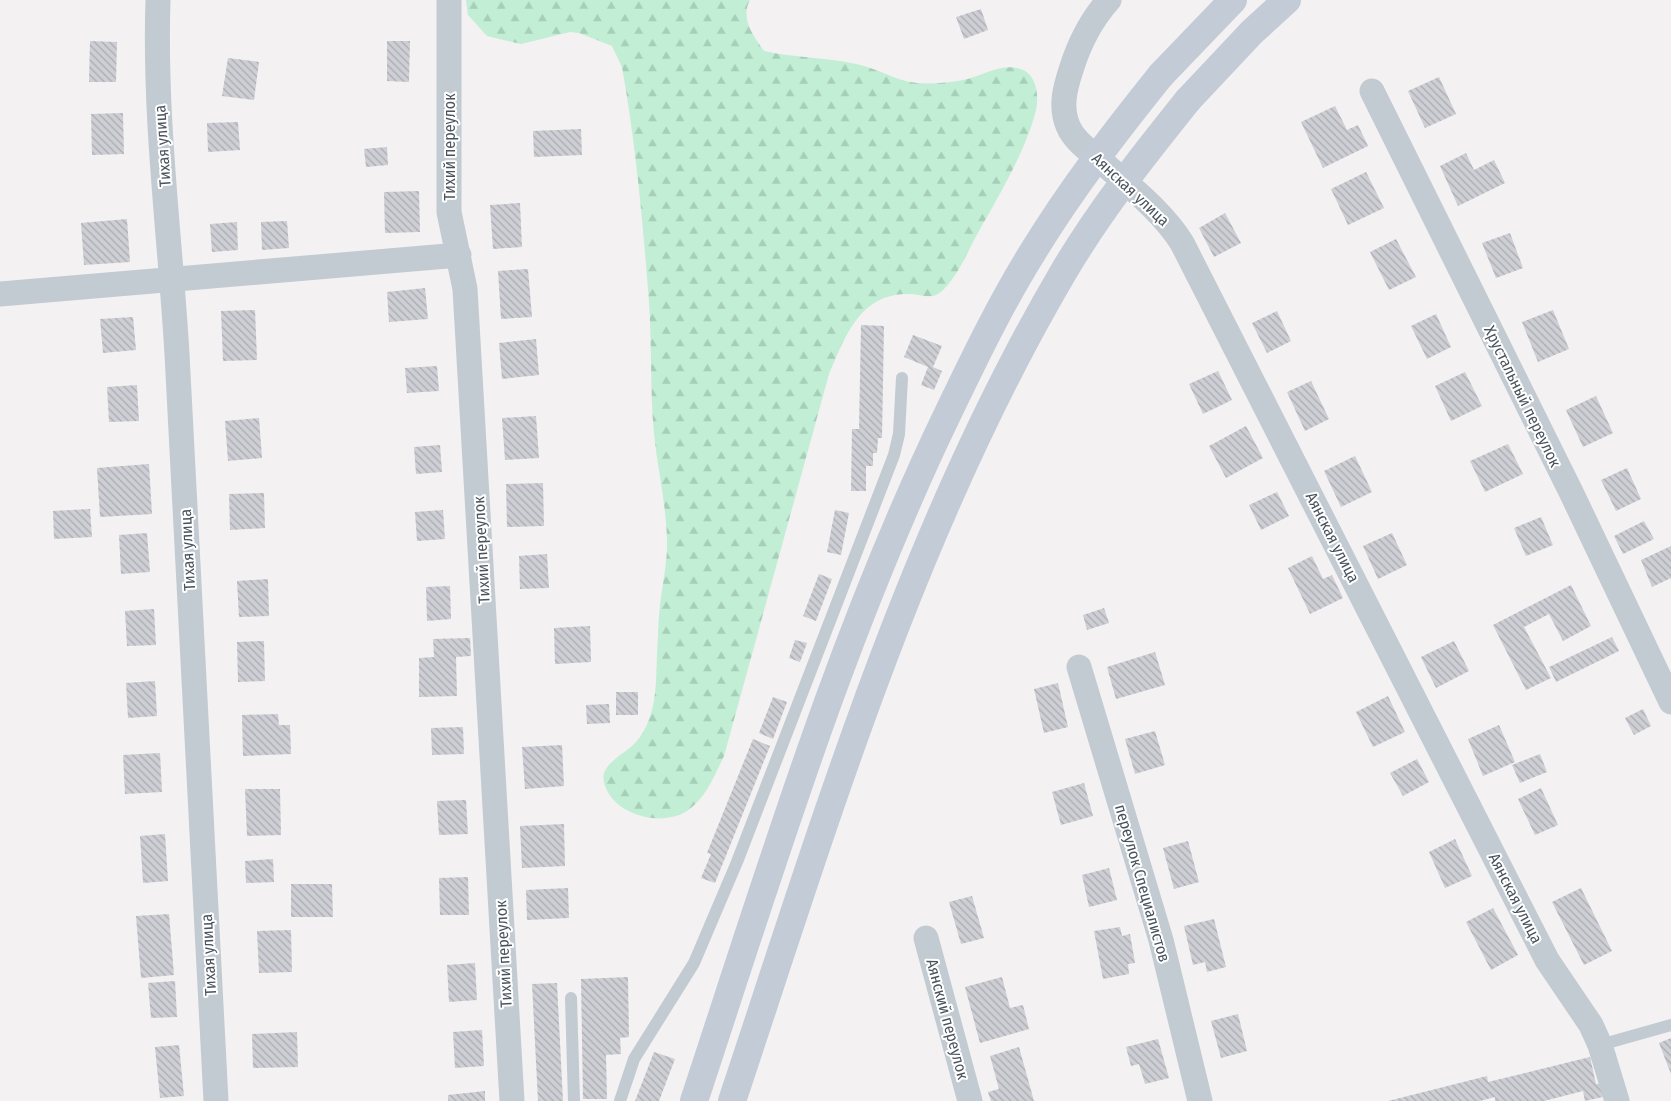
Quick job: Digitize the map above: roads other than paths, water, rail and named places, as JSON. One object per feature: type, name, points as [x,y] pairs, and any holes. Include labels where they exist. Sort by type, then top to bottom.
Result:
[{"type":"main road","points":[[694,1101],[808,756],[872,584],[927,457],[985,336],[1034,250],[1108,141],[1161,75],[1233,0]]},
{"type":"main road","points":[[732,1101],[846,760],[907,598],[961,472],[1018,353],[1066,269],[1127,176],[1188,100],[1252,32],[1287,0]]},
{"type":"street","name":"Тихая улица","points":[[158,0],[156,50],[158,92],[173,281],[216,1101]]},
{"type":"street","name":"Тихий переулок","points":[[450,0],[449,212],[466,289],[512,1101]]},
{"type":"street","name":"Аянская улица","points":[[1110,0],[1096,14],[1076,53],[1064,93],[1065,117],[1069,127],[1081,144],[1170,224],[1182,243],[1547,960],[1591,1025],[1600,1045],[1617,1101]]},
{"type":"street","name":"Хрустальный переулок","points":[[1372,91],[1571,492],[1671,702]]},
{"type":"street","points":[[0,294],[459,256]]},
{"type":"street","name":"переулок Специалистов","points":[[1079,667],[1160,940],[1200,1101]]},
{"type":"street","name":"Аянский переулок","points":[[926,938],[970,1101]]},
{"type":"lane","points":[[620,1101],[634,1059],[694,963],[737,862],[787,736],[894,455],[899,434],[902,378]]},
{"type":"lane","points":[[571,998],[574,1101]]},
{"type":"lane","points":[[1600,1045],[1671,1025]]}]
